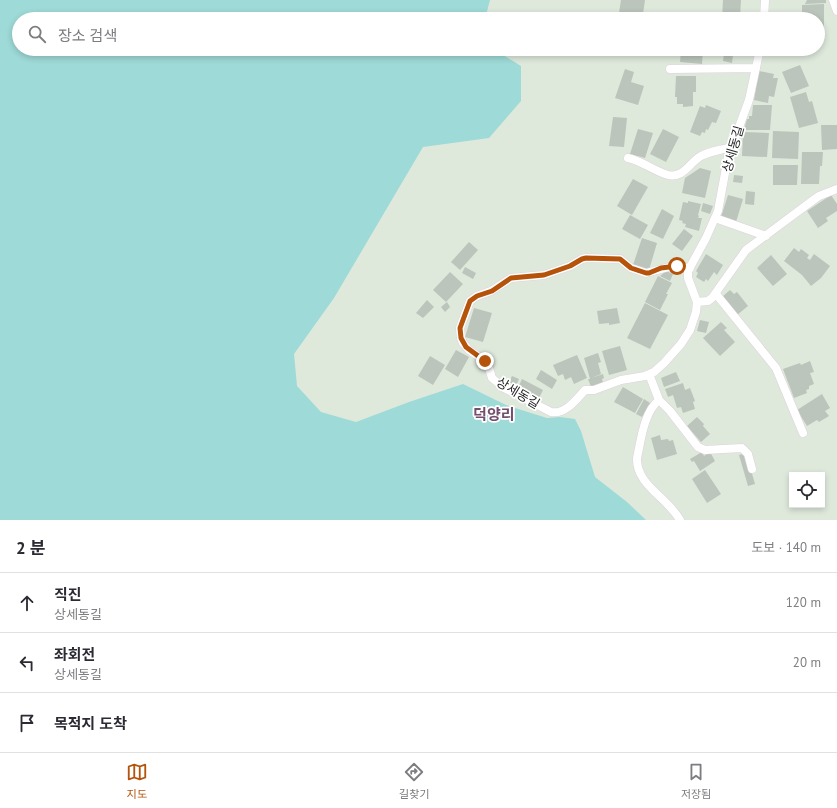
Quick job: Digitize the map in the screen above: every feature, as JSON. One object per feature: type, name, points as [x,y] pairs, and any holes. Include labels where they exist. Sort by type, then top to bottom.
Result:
[{"type":"lane","points":[[764,12],[765,0]]},
{"type":"lane","points":[[833,0],[837,11]]},
{"type":"lane","name":"상세동길","points":[[697,302],[696,312],[690,330],[681,344],[654,372],[645,376],[621,380],[594,390],[585,390],[569,406],[556,413],[551,412],[504,388],[492,378],[488,365],[485,361],[469,350],[461,338],[460,328],[470,301],[477,296],[492,291],[511,278],[544,275],[570,266],[586,258],[620,259],[631,268],[646,273],[673,266],[690,268],[715,218],[731,147],[749,100],[759,56]]},
{"type":"lane","points":[[670,69],[756,68]]},
{"type":"lane","points":[[628,158],[637,160],[665,174],[674,176],[685,170],[701,156],[731,147]]},
{"type":"lane","points":[[690,268],[688,271],[688,278],[697,302],[708,301],[716,294],[746,250],[819,196],[837,189]]},
{"type":"lane","points":[[715,218],[766,236]]},
{"type":"lane","points":[[716,294],[776,368],[803,433]]},
{"type":"lane","points":[[649,374],[659,400],[670,411],[698,447],[705,450],[742,448],[748,454],[752,469]]},
{"type":"lane","points":[[659,400],[652,406],[648,413],[636,464],[644,480],[680,520]]},
{"type":"shaded area","points":[[0,0],[490,0],[487,12],[12,12],[12,56],[505,56],[521,66],[521,101],[489,138],[423,147],[334,298],[294,354],[297,386],[321,412],[356,422],[463,384],[506,405],[547,418],[560,417],[575,419],[581,431],[595,477],[627,502],[646,520],[0,520]]},
{"type":"building","points":[[621,0],[645,0],[643,12],[619,12]]},
{"type":"building","points":[[723,0],[741,0],[740,12],[722,12]]},
{"type":"building","points":[[807,0],[826,0],[826,3],[805,4]]},
{"type":"building","points":[[824,4],[824,12],[802,12],[802,5]]},
{"type":"building","points":[[680,56],[703,56],[702,64],[680,62]]},
{"type":"building","points":[[724,56],[733,56],[732,63],[723,61]]},
{"type":"building","points":[[800,65],[809,86],[791,93],[782,72]]},
{"type":"building","points":[[625,69],[634,72],[631,82],[644,86],[638,105],[615,98]]},
{"type":"building","points":[[759,71],[774,74],[773,78],[778,78],[774,97],[769,96],[768,103],[754,100]]},
{"type":"building","points":[[676,76],[696,76],[696,92],[693,92],[693,106],[683,107],[683,104],[677,104],[677,97],[675,97]]},
{"type":"building","points":[[806,92],[809,102],[812,101],[818,123],[799,128],[790,97]]},
{"type":"building","points":[[706,105],[721,111],[716,123],[712,122],[708,130],[706,129],[705,133],[702,132],[700,136],[690,132],[700,106],[705,108]]},
{"type":"building","points":[[753,105],[772,105],[770,130],[744,130],[747,119],[749,119],[749,116],[752,116]]},
{"type":"building","points":[[613,117],[627,118],[624,147],[609,146]]},
{"type":"building","points":[[821,125],[837,125],[837,149],[822,150]]},
{"type":"building","points":[[638,129],[653,133],[645,158],[630,154]]},
{"type":"building","points":[[663,129],[679,137],[666,162],[650,154]]},
{"type":"building","points":[[773,131],[799,132],[798,159],[772,158]]},
{"type":"building","points":[[743,132],[769,133],[767,157],[742,156]]},
{"type":"building","points":[[802,152],[823,152],[822,166],[820,166],[819,184],[801,184]]},
{"type":"building","points":[[773,165],[798,165],[797,185],[773,185]]},
{"type":"building","points":[[700,168],[711,171],[705,198],[682,193],[685,178]]},
{"type":"building","points":[[734,175],[743,176],[742,183],[733,182]]},
{"type":"building","points":[[633,179],[648,187],[632,215],[617,206]]},
{"type":"building","points":[[746,191],[755,192],[754,205],[745,204]]},
{"type":"building","points":[[728,195],[743,199],[736,222],[721,217]]},
{"type":"building","points":[[831,195],[837,204],[837,211],[826,218],[828,221],[818,228],[807,211]]},
{"type":"building","points":[[688,201],[701,204],[698,215],[698,218],[702,218],[699,231],[685,227],[686,224],[679,220],[683,202],[688,203]]},
{"type":"building","points":[[703,203],[713,206],[710,214],[701,211]]},
{"type":"building","points":[[662,209],[674,216],[663,239],[650,233]]},
{"type":"building","points":[[630,215],[648,225],[640,239],[622,229]]},
{"type":"building","points":[[684,229],[693,236],[682,251],[672,244]]},
{"type":"building","points":[[642,238],[657,243],[649,270],[633,265]]},
{"type":"building","points":[[469,242],[478,250],[460,270],[451,262]]},
{"type":"building","points":[[794,248],[799,252],[801,249],[809,255],[807,258],[810,260],[814,254],[830,266],[821,278],[811,286],[802,275],[784,261]]},
{"type":"building","points":[[706,254],[723,265],[717,275],[714,272],[708,281],[706,279],[704,282],[696,277],[698,273],[696,271]]},
{"type":"building","points":[[771,255],[787,274],[773,286],[757,268]]},
{"type":"building","points":[[465,267],[476,273],[473,279],[462,273]]},
{"type":"building","points":[[666,271],[673,274],[670,281],[660,276]]},
{"type":"building","points":[[450,272],[463,284],[446,302],[433,290]]},
{"type":"building","points":[[658,276],[672,283],[660,310],[645,302]]},
{"type":"building","points":[[730,290],[734,294],[737,292],[748,306],[737,315],[722,297]]},
{"type":"building","points":[[427,300],[434,307],[423,318],[416,313]]},
{"type":"building","points":[[447,302],[450,307],[445,312],[441,307]]},
{"type":"building","points":[[645,303],[668,315],[650,349],[627,338]]},
{"type":"building","points":[[474,308],[492,313],[483,342],[465,337]]},
{"type":"building","points":[[617,308],[620,323],[609,325],[609,323],[599,324],[597,311]]},
{"type":"building","points":[[700,320],[709,322],[706,333],[697,331]]},
{"type":"building","points":[[721,322],[727,328],[724,330],[735,342],[720,356],[703,338]]},
{"type":"building","points":[[620,346],[627,370],[609,375],[602,351]]},
{"type":"building","points":[[456,350],[469,357],[458,377],[445,369]]},
{"type":"building","points":[[598,353],[601,362],[598,363],[601,374],[591,378],[603,374],[603,383],[591,387],[584,358]]},
{"type":"building","points":[[577,355],[587,378],[574,384],[571,377],[565,380],[563,374],[558,376],[553,365]]},
{"type":"building","points":[[430,356],[445,365],[433,385],[418,376]]},
{"type":"building","points":[[810,361],[814,372],[810,373],[814,384],[809,386],[809,389],[806,390],[807,393],[794,398],[783,369],[800,363],[801,365]]},
{"type":"building","points":[[541,370],[557,380],[552,389],[536,379]]},
{"type":"building","points":[[676,372],[680,381],[664,387],[661,378]]},
{"type":"building","points":[[512,376],[519,379],[515,389],[508,385]]},
{"type":"building","points":[[522,379],[543,390],[538,400],[517,390]]},
{"type":"building","points":[[683,383],[685,390],[690,388],[695,401],[693,402],[695,409],[683,413],[681,407],[677,408],[673,395],[668,397],[665,389]]},
{"type":"building","points":[[623,387],[643,399],[635,413],[614,402]]},
{"type":"building","points":[[822,394],[830,408],[825,411],[829,416],[819,422],[817,420],[807,426],[797,410]]},
{"type":"building","points":[[644,399],[650,403],[642,417],[636,414]]},
{"type":"building","points":[[697,417],[704,424],[703,426],[710,434],[701,442],[687,426]]},
{"type":"building","points":[[660,435],[661,440],[673,440],[677,454],[657,460],[651,438]]},
{"type":"building","points":[[702,452],[704,456],[710,452],[715,461],[700,471],[694,461],[692,462],[690,459]]},
{"type":"building","points":[[746,453],[755,484],[748,486],[739,455]]},
{"type":"building","points":[[705,470],[721,494],[707,503],[692,479]]},
{"type":"district","name":"덕양리","points":[[494,414]]},
{"type":"route","points":[[485,361],[466,347],[461,338],[460,328],[468,305],[473,298],[492,291],[511,278],[544,275],[574,265],[586,258],[620,259],[631,268],[646,273],[661,268],[677,266]]}]
